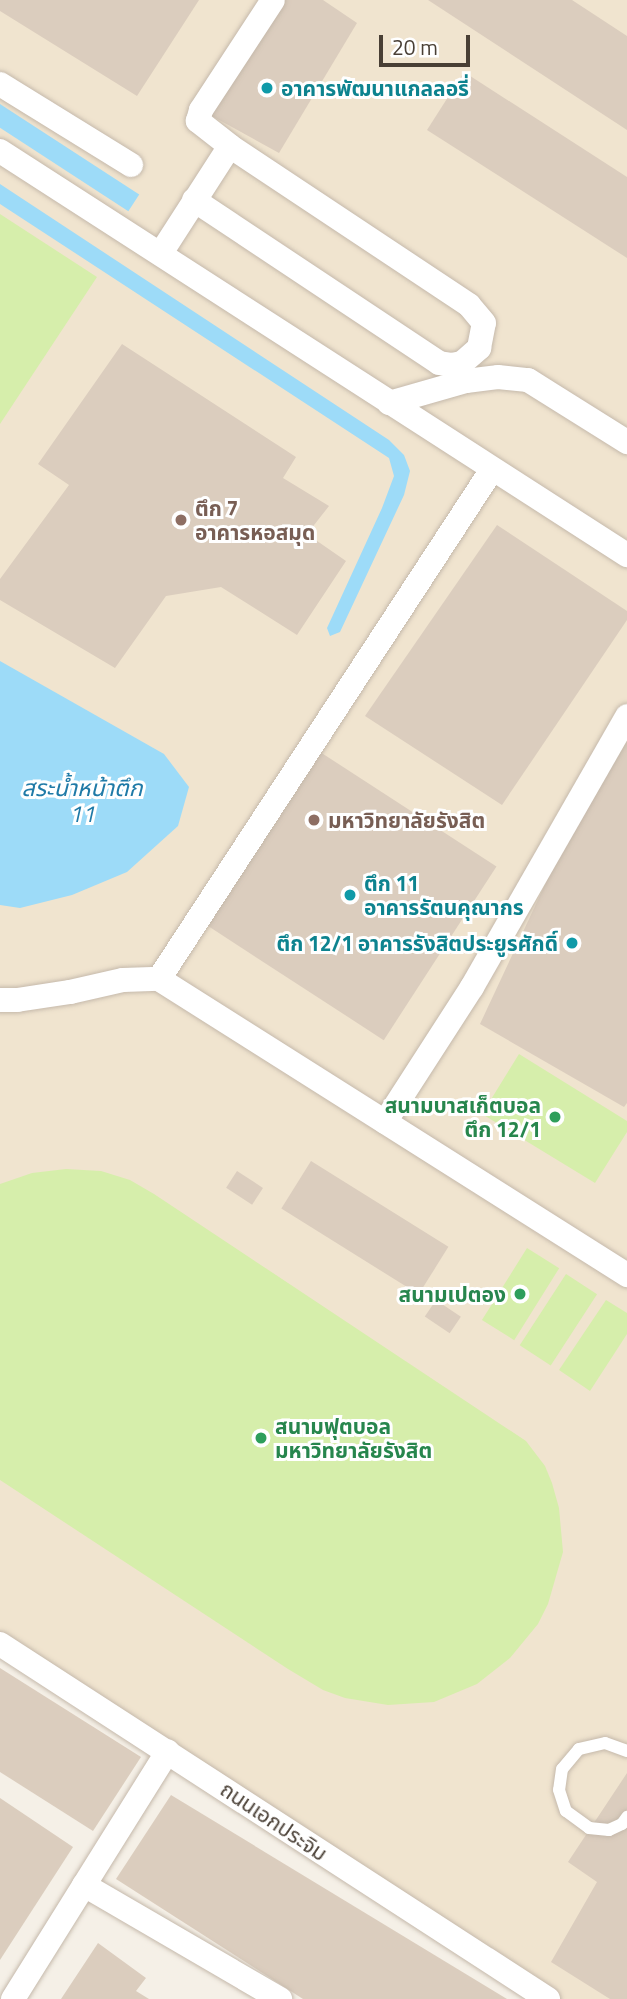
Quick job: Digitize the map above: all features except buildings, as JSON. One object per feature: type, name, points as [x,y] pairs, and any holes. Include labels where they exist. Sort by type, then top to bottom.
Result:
[{"type":"street","points":[[194,200],[418,351],[439,362],[451,365],[462,363],[479,348],[484,323],[469,305],[230,146],[198,121],[201,110],[273,0]]},
{"type":"street","points":[[0,84],[131,165]]},
{"type":"street","points":[[161,253],[230,146]]},
{"type":"street","points":[[0,151],[161,253],[491,471],[627,555]]},
{"type":"street","points":[[389,403],[466,382],[498,377],[528,380],[627,442]]},
{"type":"street","points":[[159,979],[491,471]]},
{"type":"street","points":[[385,1122],[472,987],[627,716]]},
{"type":"street","points":[[0,1000],[57,994],[123,980],[159,979],[627,1275]]},
{"type":"street","name":"ถนนเอกประจิม","points":[[0,1644],[548,1999]]},
{"type":"street","points":[[13,1999],[169,1751]]},
{"type":"street","points":[[84,1885],[280,1999]]},
{"type":"lane","points":[[627,1751],[605,1743],[579,1749],[562,1769],[559,1790],[566,1811],[589,1828],[609,1830],[622,1824],[627,1817]]},
{"type":"shaded area","name":"มหาวิทยาลัยรังสิต","points":[[0,0],[627,0],[627,1999],[557,1999],[0,1640]]},
{"type":"green space","points":[[0,214],[97,277],[0,424]]},
{"type":"green space","name":"สนามบาสเก็ตบอล ตึก 12/1","points":[[519,1054],[627,1121],[627,1132],[595,1183],[482,1114]]},
{"type":"green space","name":"สนามฟุตบอล มหาวิทยาลัยรังสิต","points":[[66,1169],[101,1171],[130,1180],[154,1194],[526,1441],[545,1466],[552,1483],[559,1508],[563,1552],[548,1604],[538,1624],[510,1658],[477,1684],[434,1702],[388,1705],[345,1698],[323,1690],[288,1669],[0,1480],[0,1184],[32,1173]]},
{"type":"green space","name":"สนามเปตอง","points":[[527,1248],[559,1268],[514,1340],[482,1320]]},
{"type":"green space","name":"สนามเปตอง","points":[[566,1274],[597,1294],[551,1365],[520,1345]]},
{"type":"green space","points":[[606,1300],[627,1313],[627,1334],[590,1391],[559,1370]]},
{"type":"water","points":[[0,104],[139,194],[128,211],[0,128]]},
{"type":"water","points":[[0,184],[389,440],[404,455],[410,471],[404,495],[340,632],[330,636],[327,628],[394,476],[389,458],[0,204]]},
{"type":"water","name":"สระน้ำหน้าตึก 11","points":[[0,661],[164,754],[189,787],[178,826],[127,872],[72,895],[20,908],[0,905]]},
{"type":"place","name":"อาคารพัฒนาแกลลอรี่","points":[[267,88]]},
{"type":"place","name":"ตึก 7 อาคารหอสมุด","points":[[181,520]]},
{"type":"place","name":"มหาวิทยาลัยรังสิต","points":[[314,820]]},
{"type":"place","name":"ตึก 11 อาคารรัตนคุณากร","points":[[350,895]]},
{"type":"place","name":"ตึก 12/1 อาคารรังสิตประยูรศักดิ์","points":[[572,943]]},
{"type":"place","name":"สนามบาสเก็ตบอล ตึก 12/1","points":[[555,1117]]},
{"type":"place","name":"สนามเปตอง","points":[[520,1294]]},
{"type":"place","name":"สนามฟุตบอล มหาวิทยาลัยรังสิต","points":[[261,1438]]}]
